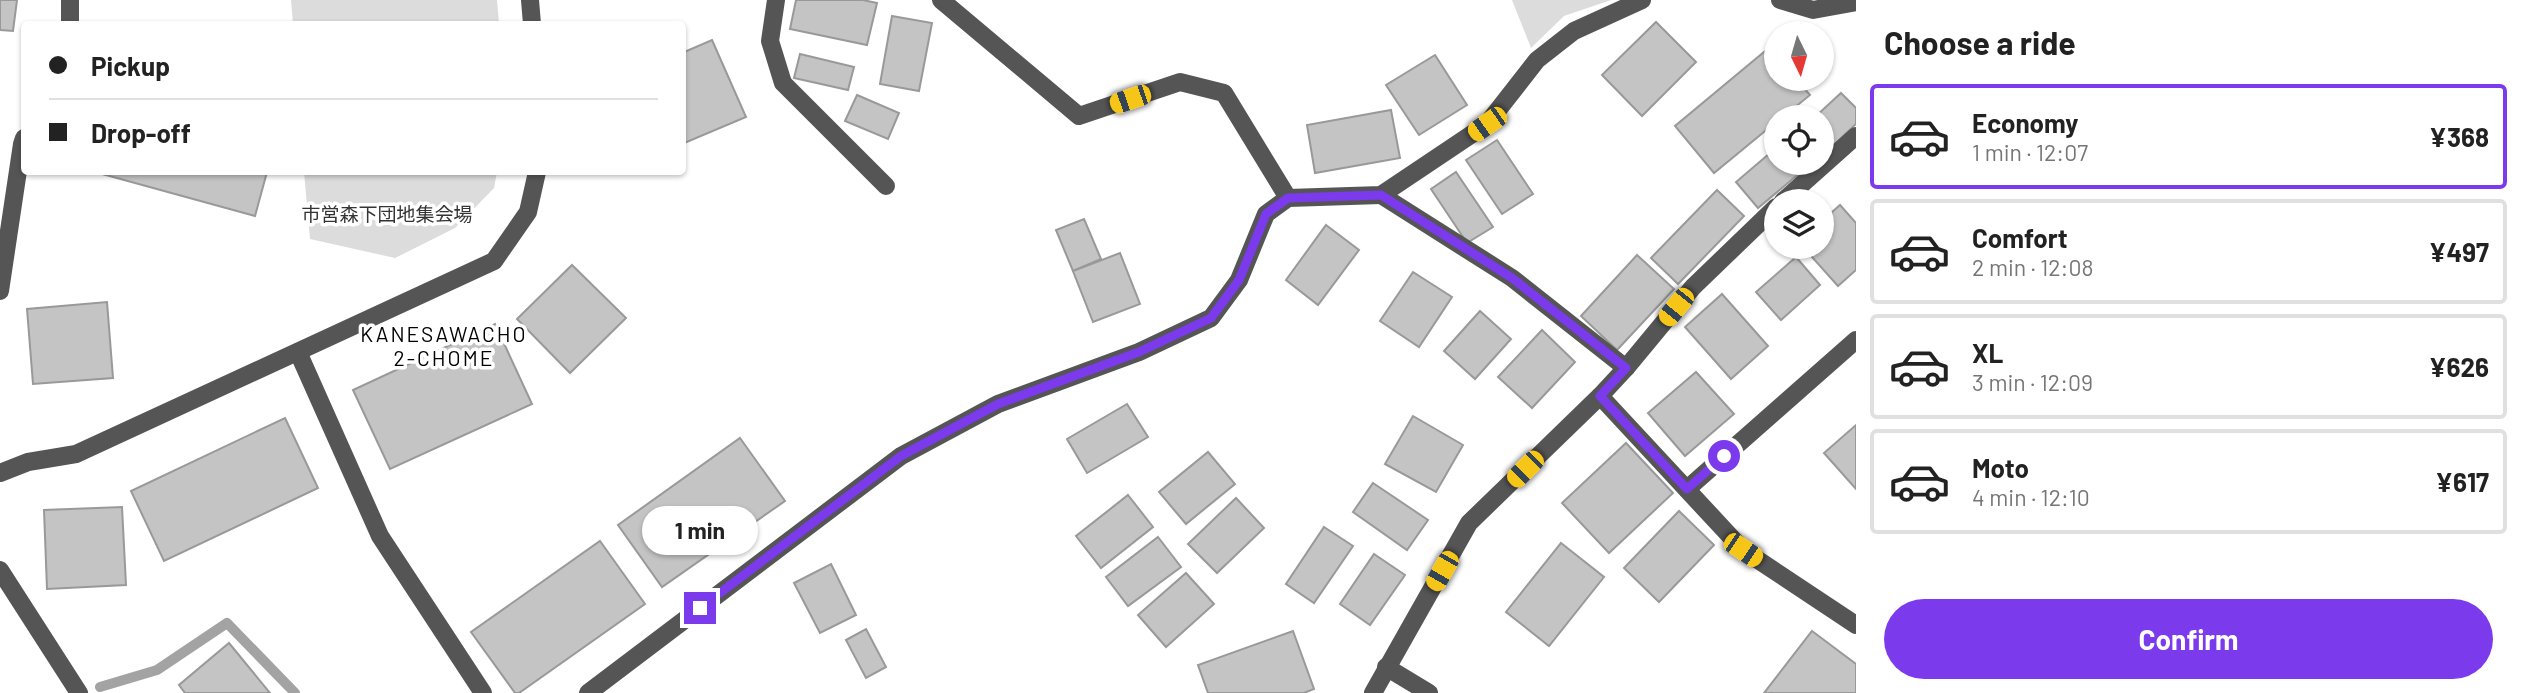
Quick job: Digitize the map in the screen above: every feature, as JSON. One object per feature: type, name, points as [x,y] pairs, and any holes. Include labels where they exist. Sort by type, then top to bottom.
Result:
[{"type":"street","points":[[70,21],[71,0]]},
{"type":"street","points":[[530,0],[532,21]]},
{"type":"street","points":[[776,0],[770,41],[783,83],[886,186]]},
{"type":"street","points":[[941,0],[1079,116],[1180,82],[1223,93],[1288,198]]},
{"type":"street","points":[[588,693],[901,456],[998,404],[1139,352],[1211,318],[1239,280],[1266,214],[1288,198],[1381,195],[1487,124],[1537,60],[1574,31],[1642,0]]},
{"type":"street","points":[[1780,0],[1813,10],[1856,2]]},
{"type":"street","points":[[1796,189],[1856,136]]},
{"type":"street","points":[[0,291],[21,151]]},
{"type":"street","points":[[0,473],[28,462],[76,454],[494,261],[528,212],[536,175]]},
{"type":"street","points":[[1381,195],[1512,278],[1626,368]]},
{"type":"street","points":[[1373,693],[1469,523],[1600,396],[1693,287],[1764,219]]},
{"type":"street","points":[[1687,489],[1856,340]]},
{"type":"street","points":[[298,352],[380,536],[483,693]]},
{"type":"street","points":[[1600,396],[1743,550],[1856,625]]},
{"type":"street","points":[[0,570],[79,693]]},
{"type":"street","points":[[1386,667],[1429,693]]},
{"type":"green space","points":[[291,0],[497,0],[499,21],[293,21]]},
{"type":"green space","points":[[1512,0],[1611,0],[1564,16],[1531,48]]},
{"type":"green space","name":"市営森下団地集会場","points":[[304,175],[496,175],[494,188],[455,228],[395,258],[310,239]]},
{"type":"building","points":[[0,0],[17,0],[13,31],[0,30]]},
{"type":"building","points":[[796,0],[863,0],[877,3],[867,45],[790,29]]},
{"type":"building","points":[[892,16],[932,23],[919,91],[880,84]]},
{"type":"building","points":[[1656,22],[1696,62],[1642,116],[1602,75]]},
{"type":"building","points":[[712,40],[746,117],[686,142],[686,51]]},
{"type":"building","points":[[1764,52],[1764,91],[1806,91],[1810,95],[1798,105],[1764,105],[1764,132],[1714,173],[1675,126]]},
{"type":"building","points":[[800,54],[854,67],[848,90],[794,78]]},
{"type":"building","points":[[1435,55],[1467,105],[1419,135],[1386,85]]},
{"type":"building","points":[[1841,93],[1856,108],[1856,124],[1834,145],[1834,105],[1828,105]]},
{"type":"building","points":[[857,95],[899,113],[888,139],[845,121]]},
{"type":"building","points":[[1391,110],[1400,158],[1315,173],[1307,125]]},
{"type":"building","points":[[1497,140],[1533,194],[1502,214],[1466,160]]},
{"type":"building","points":[[1764,158],[1764,175],[1797,175],[1781,189],[1764,189],[1764,203],[1758,208],[1736,182]]},
{"type":"building","points":[[1456,172],[1493,227],[1467,243],[1431,189]]},
{"type":"building","points":[[106,175],[266,175],[255,216]]},
{"type":"building","points":[[1717,190],[1744,216],[1678,284],[1651,258]]},
{"type":"building","points":[[1840,205],[1856,223],[1856,270],[1838,286],[1814,259],[1834,259],[1834,210]]},
{"type":"building","points":[[1084,219],[1101,259],[1073,271],[1056,230]]},
{"type":"building","points":[[1326,225],[1359,250],[1318,305],[1286,280]]},
{"type":"building","points":[[1120,253],[1140,304],[1093,322],[1073,271]]},
{"type":"building","points":[[1637,255],[1674,289],[1617,350],[1581,316]]},
{"type":"building","points":[[1794,259],[1798,259],[1820,285],[1781,320],[1756,292]]},
{"type":"building","points":[[572,265],[626,318],[570,373],[517,319]]},
{"type":"building","points":[[1413,272],[1452,297],[1419,347],[1380,321]]},
{"type":"building","points":[[1722,294],[1768,346],[1731,379],[1685,327]]},
{"type":"building","points":[[107,302],[113,378],[33,384],[27,309]]},
{"type":"building","points":[[1480,311],[1511,339],[1475,379],[1444,351]]},
{"type":"building","points":[[495,324],[532,404],[390,469],[353,390]]},
{"type":"building","points":[[1542,330],[1575,362],[1532,408],[1498,377]]},
{"type":"building","points":[[1696,372],[1734,414],[1685,456],[1648,413]]},
{"type":"building","points":[[1127,404],[1148,437],[1087,473],[1067,439]]},
{"type":"building","points":[[1413,416],[1463,445],[1436,492],[1385,464]]},
{"type":"building","points":[[285,418],[318,488],[164,561],[131,491]]},
{"type":"building","points":[[1856,425],[1856,489],[1824,453]]},
{"type":"building","points":[[740,438],[785,501],[662,587],[618,525]]},
{"type":"building","points":[[1626,443],[1673,493],[1609,553],[1562,503]]},
{"type":"building","points":[[1208,452],[1235,484],[1186,524],[1159,492]]},
{"type":"building","points":[[1373,483],[1428,520],[1407,550],[1353,512]]},
{"type":"building","points":[[1128,495],[1153,527],[1101,568],[1076,536]]},
{"type":"building","points":[[1236,498],[1264,528],[1217,573],[1188,544]]},
{"type":"building","points":[[122,507],[126,585],[47,589],[44,510]]},
{"type":"building","points":[[1679,511],[1714,545],[1659,602],[1624,568]]},
{"type":"building","points":[[1324,527],[1353,546],[1314,603],[1286,584]]},
{"type":"building","points":[[1158,537],[1181,567],[1128,606],[1106,577]]},
{"type":"building","points":[[600,541],[645,604],[519,693],[515,693],[471,632]]},
{"type":"building","points":[[1561,543],[1604,577],[1549,646],[1506,612]]},
{"type":"building","points":[[1374,554],[1405,575],[1370,625],[1340,604]]},
{"type":"building","points":[[831,564],[856,615],[820,633],[794,583]]},
{"type":"building","points":[[1186,573],[1214,604],[1166,647],[1138,615]]},
{"type":"building","points":[[866,629],[886,667],[866,678],[846,640]]},
{"type":"building","points":[[1293,631],[1314,689],[1304,693],[1208,693],[1198,665]]},
{"type":"building","points":[[1812,631],[1856,664],[1856,693],[1764,693]]},
{"type":"building","points":[[229,643],[270,693],[185,693],[179,685]]},
{"type":"waterway","points":[[100,687],[157,670],[227,623],[295,693]]},
{"type":"district","name":"KANESAWACHO 2-CHOME","points":[[444,345]]},
{"type":"route","points":[[700,608],[901,456],[998,404],[1139,352],[1211,318],[1239,280],[1266,214],[1288,198],[1381,195],[1512,278],[1626,368],[1600,396],[1687,489],[1724,456]]}]
